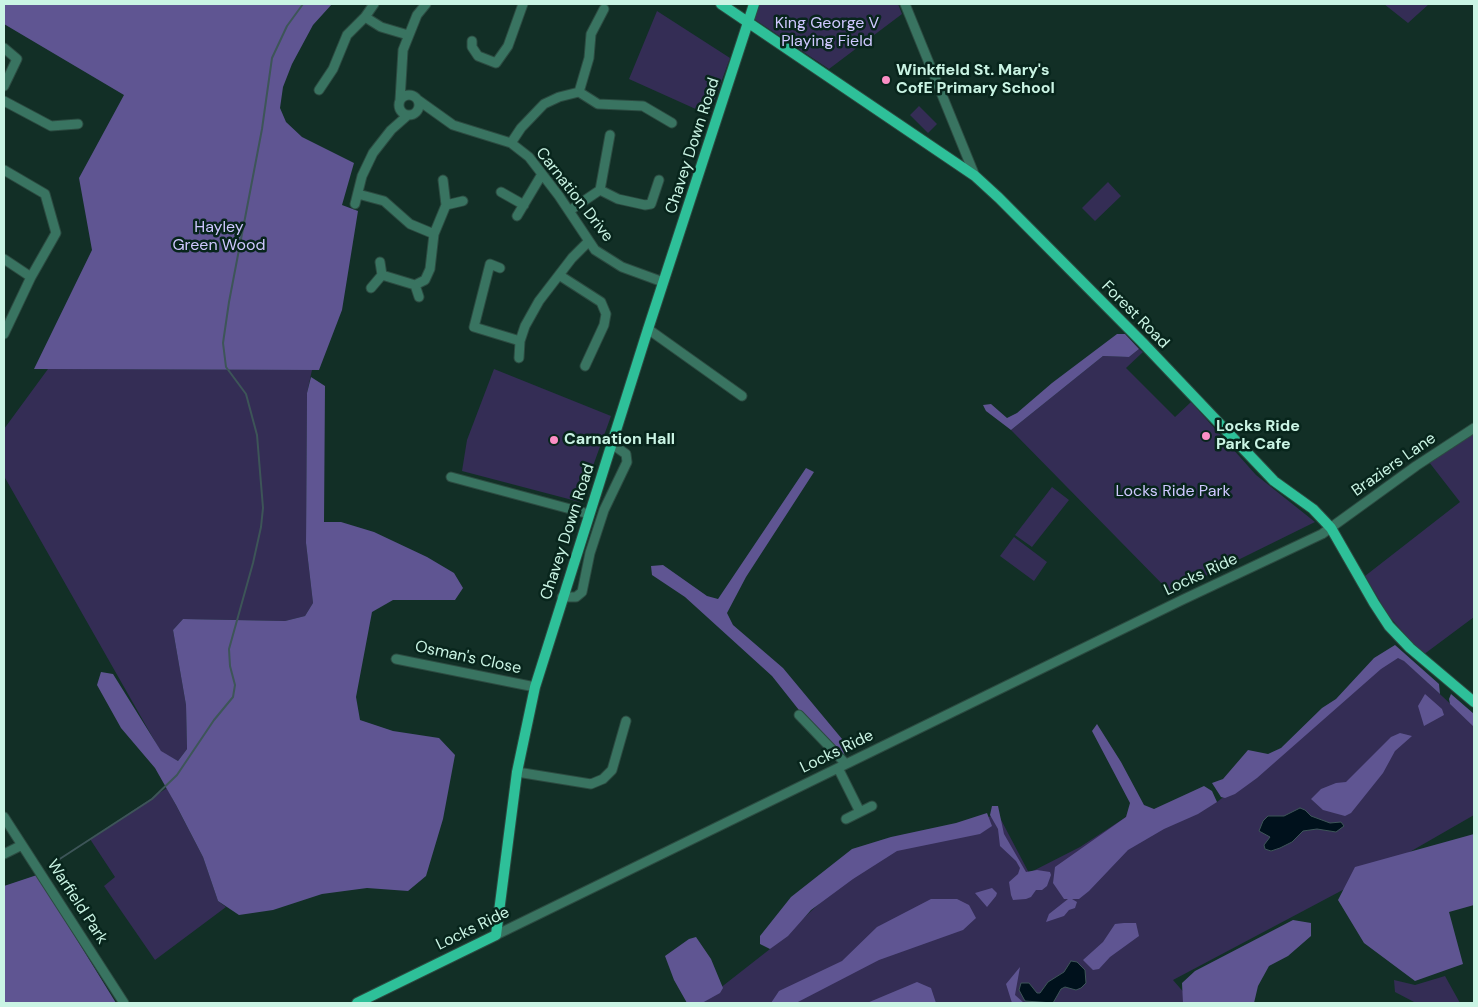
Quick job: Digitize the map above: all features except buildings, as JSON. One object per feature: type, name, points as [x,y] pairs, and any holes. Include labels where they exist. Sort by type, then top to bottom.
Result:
[{"type":"main road","name":"Forest Road","points":[[721,4],[975,176],[1142,342],[1274,480],[1312,510],[1331,528],[1374,604],[1389,626],[1410,648],[1474,702]]},
{"type":"main road","name":"Chavey Down Road","points":[[496,935],[517,772],[535,687],[663,282],[754,4]]},
{"type":"main road","name":"Locks Ride","points":[[356,1003],[496,935]]},
{"type":"street","points":[[319,90],[333,69],[347,35],[365,17],[374,4]]},
{"type":"street","name":"Carnation Drive","points":[[405,110],[402,75],[403,50],[408,35],[426,4]]},
{"type":"street","points":[[472,41],[472,47],[478,56],[496,63],[508,46],[522,4]]},
{"type":"street","points":[[905,4],[975,176]]},
{"type":"street","points":[[579,92],[589,58],[591,34],[604,9]]},
{"type":"street","points":[[365,17],[381,27],[408,35]]},
{"type":"street","points":[[4,48],[17,59],[4,86]]},
{"type":"street","name":"Carnation Drive","points":[[402,75],[415,97],[434,113],[460,127],[489,134],[511,143],[529,157],[569,211],[588,242],[608,260],[633,272],[663,282]]},
{"type":"street","points":[[511,143],[521,128],[544,104],[559,97],[579,92],[598,104],[643,106],[672,123]]},
{"type":"street","points":[[355,204],[362,176],[373,153],[405,110],[404,96],[415,97],[418,108],[405,110]]},
{"type":"street","points":[[4,101],[51,126],[78,124]]},
{"type":"street","points":[[405,110],[421,110],[434,113]]},
{"type":"street","points":[[569,211],[600,190],[610,135]]},
{"type":"street","points":[[4,170],[45,194],[56,233],[4,334]]},
{"type":"street","points":[[517,216],[542,174]]},
{"type":"street","points":[[382,275],[415,285],[425,280],[430,270],[434,234],[446,205],[443,180]]},
{"type":"street","points":[[600,190],[618,199],[644,205],[651,204],[659,180]]},
{"type":"street","points":[[501,192],[524,205]]},
{"type":"street","points":[[358,194],[384,201],[410,224],[434,234]]},
{"type":"street","points":[[446,205],[463,201]]},
{"type":"street","points":[[519,358],[520,342],[525,326],[559,275],[588,242]]},
{"type":"street","points":[[4,259],[32,277]]},
{"type":"street","points":[[371,288],[382,275],[380,262]]},
{"type":"street","points":[[500,268],[490,264],[474,327],[520,342]]},
{"type":"street","points":[[559,275],[601,302],[606,314],[604,325],[585,366]]},
{"type":"street","points":[[415,285],[418,297]]},
{"type":"street","points":[[648,329],[742,396]]},
{"type":"street","name":"Braziers Lane","points":[[1331,528],[1416,466],[1474,428]]},
{"type":"street","points":[[562,597],[576,597],[582,592],[590,553],[604,510],[627,462],[626,454],[612,444]]},
{"type":"street","points":[[450,477],[589,514]]},
{"type":"street","name":"Locks Ride","points":[[496,935],[1331,528]]},
{"type":"street","name":"Osman's Close","points":[[396,659],[535,687]]},
{"type":"street","points":[[799,715],[842,766],[860,812]]},
{"type":"street","points":[[517,772],[591,784],[603,779],[612,770],[626,721]]},
{"type":"street","points":[[846,819],[872,806]]},
{"type":"street","name":"Warfield Park","points":[[4,817],[124,1003]]},
{"type":"street","points":[[4,854],[22,845]]},
{"type":"green space","name":"Hayley Green Wood","points":[[4,4],[332,4],[313,25],[292,64],[283,87],[280,108],[286,122],[302,137],[354,163],[342,205],[358,211],[342,310],[319,370],[34,369],[92,250],[79,178],[124,95],[4,24]]},
{"type":"green space","name":"King George V Playing Field","points":[[758,4],[898,4],[902,14],[829,69],[754,19]]},
{"type":"green space","points":[[1384,4],[1429,4],[1408,23]]},
{"type":"green space","points":[[657,11],[730,58],[709,115],[629,79]]},
{"type":"green space","points":[[919,106],[937,124],[928,133],[910,115]]},
{"type":"green space","points":[[1108,182],[1121,196],[1095,221],[1082,208]]},
{"type":"green space","points":[[1117,334],[1125,334],[1139,349],[1129,357],[1103,356],[1011,430],[986,411],[983,405],[991,404],[1007,418],[1017,413],[1052,383]]},
{"type":"green space","name":"Locks Ride Park","points":[[1139,349],[1143,352],[1126,368],[1175,417],[1191,402],[1256,475],[1315,522],[1171,593],[1011,430],[1103,356],[1129,357]]},
{"type":"green space","points":[[48,369],[312,370],[307,393],[306,543],[313,603],[305,616],[285,621],[183,619],[173,630],[186,705],[187,749],[178,761],[161,752],[4,476],[4,429]]},
{"type":"green space","points":[[494,369],[611,416],[580,502],[462,471],[467,440]]},
{"type":"green space","points":[[311,377],[325,386],[324,522],[341,522],[374,532],[427,557],[454,573],[463,588],[455,600],[393,600],[372,612],[356,697],[360,720],[393,731],[439,738],[455,755],[443,819],[426,876],[408,891],[367,888],[322,894],[273,910],[239,915],[218,901],[203,857],[176,805],[155,768],[121,728],[97,685],[101,672],[113,674],[161,751],[178,761],[187,749],[186,705],[173,630],[183,619],[285,621],[305,616],[313,603],[306,543],[307,393]]},
{"type":"green space","points":[[1474,432],[1474,617],[1423,655],[1388,615],[1365,576],[1460,502],[1429,462]]},
{"type":"green space","points":[[806,468],[814,472],[746,577],[727,613],[733,625],[783,668],[847,745],[844,756],[833,753],[772,676],[685,597],[652,575],[651,566],[663,565],[707,596],[718,599]]},
{"type":"green space","points":[[1052,487],[1069,500],[1032,547],[1015,535]]},
{"type":"green space","points":[[1014,537],[1047,562],[1034,581],[1000,556]]},
{"type":"green space","points":[[1395,645],[1439,684],[1440,694],[1404,661],[1398,658],[1381,669],[1257,778],[1235,794],[1225,798],[1221,797],[1212,783],[1223,779],[1248,750],[1268,754],[1281,748],[1322,708],[1336,699],[1374,658]]},
{"type":"green space","points":[[1395,652],[1474,726],[1474,815],[1354,884],[1173,980],[1193,1003],[701,1003],[770,949],[873,854],[998,814],[1029,873],[1080,847],[1126,817],[1154,809],[1217,802],[1299,738]]},
{"type":"green space","points":[[1425,694],[1442,709],[1444,715],[1424,726],[1418,706]]},
{"type":"green space","points":[[1451,694],[1474,714],[1474,727],[1450,704]]},
{"type":"green space","points":[[1097,724],[1121,762],[1144,805],[1154,809],[1204,786],[1212,791],[1217,802],[1198,814],[1164,829],[1128,850],[1089,891],[1079,899],[1072,899],[1077,902],[1075,908],[1069,910],[1064,916],[1046,922],[1049,914],[1068,899],[1064,899],[1053,883],[1055,867],[1126,817],[1130,803],[1092,731]]},
{"type":"green space","points":[[1400,733],[1412,736],[1395,751],[1383,773],[1351,813],[1345,816],[1323,810],[1311,799],[1321,789],[1336,783],[1346,782],[1391,737]]},
{"type":"green space","points":[[167,788],[203,857],[218,901],[226,907],[155,960],[104,886],[115,877],[90,839]]},
{"type":"green space","points":[[992,806],[998,806],[1004,834],[1026,872],[1037,870],[1050,872],[1051,875],[1047,886],[1042,890],[1036,890],[1031,897],[1026,899],[1013,900],[1011,895],[1009,882],[1018,874],[1020,868],[1016,861],[1000,846],[998,829],[990,815]]},
{"type":"green space","points":[[987,813],[992,826],[980,834],[897,851],[853,879],[811,910],[788,936],[770,949],[760,944],[760,936],[791,897],[852,849],[891,837],[956,823]]},
{"type":"green space","points":[[1474,834],[1474,905],[1449,912],[1463,964],[1415,981],[1364,943],[1338,900],[1355,867]]},
{"type":"green space","points":[[37,875],[116,1003],[4,1003],[4,886]]},
{"type":"green space","points":[[992,888],[997,893],[987,907],[975,893]]},
{"type":"green space","points":[[931,899],[957,899],[969,905],[976,918],[963,930],[879,960],[796,1003],[771,1003],[779,991],[842,961],[877,927]]},
{"type":"green space","points":[[1293,920],[1311,923],[1311,936],[1288,956],[1269,966],[1258,986],[1254,1003],[1183,1003],[1182,983],[1195,971]]},
{"type":"green space","points":[[1136,923],[1139,936],[1110,957],[1099,969],[1093,970],[1083,960],[1103,942],[1115,924]]},
{"type":"green space","points":[[696,937],[711,959],[723,988],[720,993],[702,1003],[687,1003],[674,980],[665,956],[689,939]]},
{"type":"green space","points":[[1020,967],[1015,995],[1024,1003],[1012,1003],[1006,984]]},
{"type":"green space","points":[[1445,976],[1460,1003],[1416,1003],[1395,992],[1394,980],[1415,985]]},
{"type":"green space","points":[[917,982],[931,988],[936,1003],[867,1003]]},
{"type":"water","points":[[1300,808],[1311,816],[1330,823],[1341,822],[1344,826],[1336,832],[1317,829],[1303,831],[1292,842],[1280,848],[1271,851],[1265,849],[1264,845],[1270,837],[1259,831],[1263,821],[1268,816],[1284,816]]},
{"type":"water","points":[[1071,961],[1077,962],[1085,970],[1086,983],[1081,988],[1076,990],[1065,987],[1061,989],[1053,1003],[1025,1001],[1019,990],[1021,983],[1029,983],[1037,993],[1040,993],[1048,982],[1064,972]]},
{"type":"waterway","points":[[52,864],[152,799],[177,775],[214,720],[233,697],[235,685],[230,666],[229,649],[253,563],[263,508],[257,435],[246,394],[226,367],[223,343],[262,129],[272,58],[287,26],[303,4]]},
{"type":"place","name":"Winkfield St. Mary's CofE Primary School","points":[[886,80]]},
{"type":"place","name":"Locks Ride Park Cafe","points":[[1206,436]]},
{"type":"place","name":"Carnation Hall","points":[[554,440]]}]
